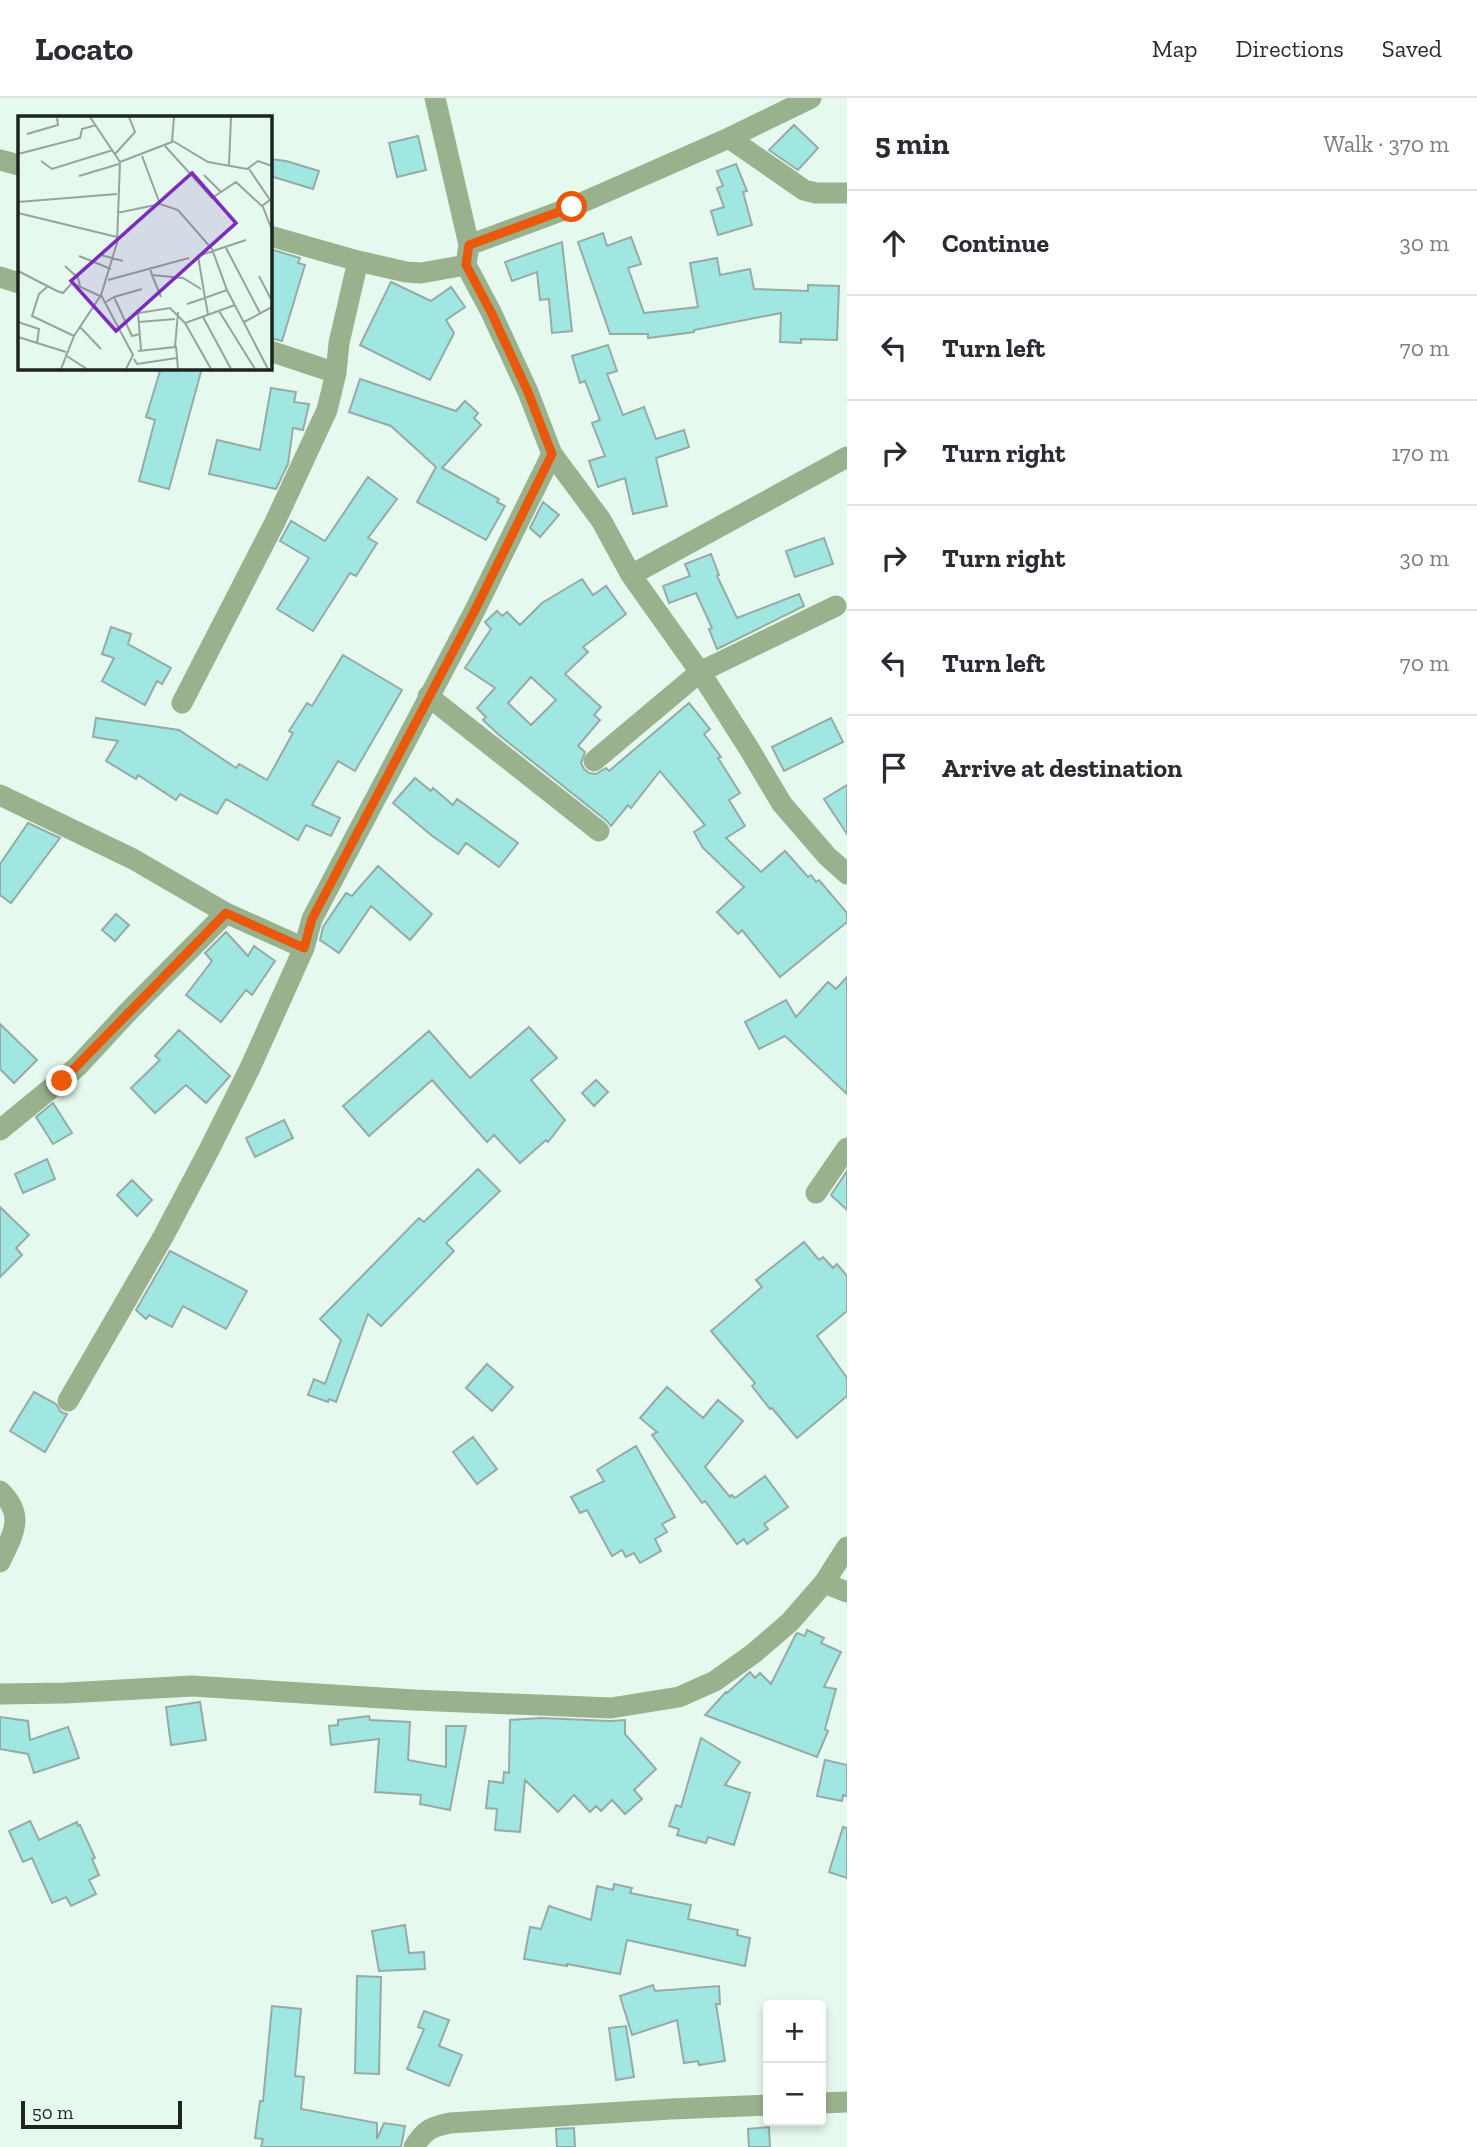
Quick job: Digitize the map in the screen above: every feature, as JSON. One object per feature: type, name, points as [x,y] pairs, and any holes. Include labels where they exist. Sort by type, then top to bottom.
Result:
[{"type":"street","points":[[435,98],[468,255],[552,454],[601,520],[631,575],[700,672],[782,804],[827,856],[847,874]]},
{"type":"street","points":[[271,236],[359,261],[421,273],[468,255],[729,138],[811,98]]},
{"type":"street","points":[[729,138],[804,190],[816,193],[847,193]]},
{"type":"street","points":[[0,160],[18,166]]},
{"type":"street","points":[[182,703],[275,522],[327,410],[350,291],[359,261]]},
{"type":"street","points":[[0,277],[18,283]]},
{"type":"street","points":[[271,351],[336,373]]},
{"type":"street","points":[[68,1401],[163,1237],[208,1152],[250,1068],[304,948],[312,919],[475,610],[552,454]]},
{"type":"street","points":[[631,575],[847,457]]},
{"type":"street","points":[[594,761],[700,672],[836,606]]},
{"type":"street","points":[[428,696],[598,831]]},
{"type":"street","points":[[0,795],[133,859],[226,913],[304,948]]},
{"type":"street","points":[[0,1130],[77,1067],[226,913]]},
{"type":"street","points":[[816,1193],[847,1148]]},
{"type":"street","points":[[0,1491],[15,1510],[16,1520],[12,1537],[0,1562]]},
{"type":"street","points":[[0,1694],[192,1686],[414,1700],[611,1708],[679,1697],[715,1681],[754,1653],[790,1622],[824,1583],[847,1547]]},
{"type":"street","points":[[824,1583],[847,1592]]},
{"type":"street","points":[[826,2103],[847,2102]]},
{"type":"street","points":[[414,2147],[421,2136],[434,2126],[450,2123],[763,2105]]},
{"type":"building","points":[[794,125],[818,148],[798,170],[769,150]]},
{"type":"building","points":[[418,136],[426,170],[397,177],[389,143]]},
{"type":"building","points":[[271,159],[319,171],[313,189],[271,176]]},
{"type":"building","points":[[736,164],[747,191],[743,192],[752,225],[718,235],[711,211],[724,207],[717,188],[723,186],[717,171]]},
{"type":"building","points":[[603,233],[607,246],[631,237],[641,264],[628,268],[644,313],[698,307],[690,263],[717,258],[720,275],[750,269],[754,289],[808,291],[808,285],[839,286],[837,340],[801,339],[801,343],[780,342],[781,313],[694,332],[648,338],[648,334],[610,334],[578,242]]},
{"type":"building","points":[[562,242],[572,331],[552,333],[549,299],[540,300],[537,272],[512,281],[505,262]]},
{"type":"building","points":[[271,249],[300,258],[298,263],[305,265],[282,341],[271,338]]},
{"type":"building","points":[[391,282],[431,301],[451,287],[465,307],[446,320],[454,333],[430,380],[360,345]]},
{"type":"building","points":[[608,345],[617,371],[607,374],[623,415],[644,407],[656,439],[684,430],[689,447],[656,458],[667,506],[633,514],[625,478],[598,487],[589,461],[605,456],[592,423],[600,420],[585,381],[580,383],[572,356]]},
{"type":"building","points":[[161,369],[202,369],[169,489],[139,481],[155,420],[146,417]]},
{"type":"building","points":[[360,379],[456,411],[465,401],[478,413],[474,418],[481,425],[442,468],[499,499],[497,502],[505,506],[486,540],[417,502],[436,467],[391,426],[349,412]]},
{"type":"building","points":[[271,388],[296,392],[294,402],[309,404],[303,430],[293,428],[288,464],[276,489],[209,474],[217,440],[260,450]]},
{"type":"building","points":[[368,477],[397,499],[368,538],[377,543],[356,576],[350,573],[313,631],[277,609],[309,558],[280,541],[291,521],[325,541]]},
{"type":"building","points":[[543,502],[559,515],[540,537],[530,528]]},
{"type":"building","points":[[824,538],[833,564],[795,577],[786,551]]},
{"type":"building","points":[[711,554],[719,575],[717,576],[737,618],[799,594],[804,606],[717,649],[709,629],[712,628],[696,593],[669,603],[663,586],[690,576],[685,564]]},
{"type":"building","points":[[582,579],[593,595],[606,586],[626,614],[583,647],[588,652],[565,674],[601,707],[594,715],[600,720],[578,746],[585,752],[581,763],[584,769],[596,774],[606,768],[609,771],[689,703],[710,729],[704,734],[721,757],[718,758],[740,793],[729,800],[745,826],[726,838],[761,872],[785,851],[808,877],[811,875],[816,882],[819,880],[847,913],[847,922],[780,977],[742,930],[738,934],[717,912],[744,887],[703,848],[694,832],[705,825],[660,771],[631,808],[628,805],[611,826],[483,720],[486,717],[477,708],[495,688],[465,668],[491,629],[485,622],[497,611],[502,616],[507,612],[520,625],[542,603]],"holes":[[[531,677],[556,700],[531,725],[508,703]]]},
{"type":"building","points":[[111,627],[131,634],[128,644],[171,668],[162,684],[157,681],[145,705],[102,681],[114,658],[102,654]]},
{"type":"building","points":[[343,655],[402,690],[355,771],[338,761],[312,805],[340,818],[331,836],[306,825],[298,840],[226,799],[217,814],[180,794],[176,800],[138,775],[136,779],[106,761],[118,741],[93,737],[96,718],[179,730],[236,768],[239,764],[267,780],[293,733],[289,731],[307,703],[312,706]]},
{"type":"building","points":[[831,718],[843,742],[784,771],[772,747]]},
{"type":"building","points":[[415,778],[431,791],[433,788],[453,805],[457,799],[518,843],[499,867],[466,843],[458,854],[393,803]]},
{"type":"building","points":[[847,785],[847,834],[824,799]]},
{"type":"building","points":[[28,823],[60,838],[11,903],[0,895],[0,864]]},
{"type":"building","points":[[378,866],[432,914],[410,940],[371,906],[339,953],[320,940],[323,927],[346,893],[352,896]]},
{"type":"building","points":[[116,914],[129,925],[115,941],[102,930]]},
{"type":"building","points":[[226,932],[248,956],[254,946],[275,961],[252,995],[246,990],[221,1022],[186,995],[212,961],[205,953]]},
{"type":"building","points":[[847,977],[847,1094],[785,1036],[759,1049],[745,1022],[786,1000],[796,1017],[828,982],[836,989]]},
{"type":"building","points":[[0,1024],[37,1060],[14,1083],[0,1069]]},
{"type":"building","points":[[529,1027],[557,1058],[531,1080],[565,1120],[548,1142],[546,1140],[520,1163],[494,1135],[487,1142],[432,1080],[369,1136],[343,1106],[429,1031],[470,1078]]},
{"type":"building","points":[[179,1030],[230,1076],[206,1103],[186,1085],[155,1113],[131,1088],[160,1060],[155,1056]]},
{"type":"building","points":[[596,1080],[608,1092],[594,1106],[582,1093]]},
{"type":"building","points":[[53,1103],[72,1133],[53,1144],[36,1117]]},
{"type":"building","points":[[284,1120],[293,1138],[255,1157],[246,1138]]},
{"type":"building","points":[[47,1159],[55,1179],[23,1193],[15,1174]]},
{"type":"building","points":[[478,1169],[500,1191],[446,1243],[454,1251],[381,1326],[368,1314],[336,1402],[308,1395],[314,1379],[325,1384],[341,1340],[320,1319],[419,1218],[424,1222]]},
{"type":"building","points":[[847,1171],[847,1210],[831,1195]]},
{"type":"building","points":[[132,1180],[152,1200],[137,1216],[117,1195]]},
{"type":"building","points":[[0,1207],[29,1235],[16,1248],[22,1255],[0,1277]]},
{"type":"building","points":[[804,1242],[819,1260],[823,1257],[833,1268],[837,1264],[847,1276],[847,1311],[817,1336],[847,1378],[847,1396],[797,1438],[772,1408],[770,1409],[752,1386],[755,1383],[711,1331],[762,1287],[756,1280]]},
{"type":"building","points":[[170,1251],[247,1291],[226,1329],[183,1306],[172,1327],[149,1315],[146,1319],[136,1310]]},
{"type":"building","points":[[487,1364],[513,1387],[492,1411],[466,1388]]},
{"type":"building","points":[[667,1387],[703,1418],[718,1400],[743,1421],[705,1467],[730,1497],[732,1495],[735,1498],[765,1476],[788,1507],[764,1524],[768,1529],[747,1544],[744,1539],[737,1544],[705,1501],[702,1503],[652,1435],[657,1432],[640,1418]]},
{"type":"building","points":[[34,1392],[56,1404],[61,1412],[67,1414],[45,1452],[10,1431]]},
{"type":"building","points":[[473,1437],[497,1469],[477,1484],[453,1452]]},
{"type":"building","points":[[636,1446],[675,1517],[662,1524],[667,1532],[655,1539],[661,1551],[640,1563],[634,1553],[626,1557],[622,1550],[612,1556],[587,1510],[580,1513],[571,1497],[604,1481],[597,1470]]},
{"type":"building","points":[[807,1630],[824,1638],[821,1643],[841,1652],[824,1687],[836,1689],[825,1729],[828,1731],[817,1757],[705,1715],[726,1692],[750,1672],[755,1678],[760,1673],[771,1684],[796,1634],[805,1636]]},
{"type":"building","points":[[200,1702],[206,1740],[171,1745],[166,1707]]},
{"type":"building","points":[[369,1716],[370,1720],[410,1722],[408,1760],[446,1767],[446,1726],[466,1726],[450,1810],[420,1804],[421,1795],[375,1792],[379,1739],[331,1745],[329,1726],[338,1725],[338,1720]]},
{"type":"building","points":[[0,1717],[28,1721],[30,1740],[68,1727],[79,1758],[34,1773],[28,1754],[0,1749]]},
{"type":"building","points":[[510,1720],[625,1720],[625,1734],[656,1769],[634,1790],[642,1799],[625,1814],[612,1800],[601,1811],[596,1806],[590,1812],[574,1795],[558,1812],[525,1780],[520,1832],[495,1830],[497,1809],[486,1808],[489,1781],[503,1783],[504,1772],[509,1773]]},
{"type":"building","points":[[701,1738],[740,1762],[725,1785],[750,1793],[734,1845],[708,1837],[706,1843],[677,1835],[679,1829],[669,1826],[676,1805],[681,1807]]},
{"type":"building","points":[[825,1760],[847,1765],[847,1796],[843,1795],[842,1801],[817,1796]]},
{"type":"building","points":[[30,1821],[39,1840],[77,1822],[78,1826],[80,1825],[95,1858],[92,1859],[99,1875],[89,1880],[96,1894],[71,1906],[66,1897],[52,1903],[32,1858],[23,1862],[9,1831]]},
{"type":"building","points":[[843,1827],[847,1828],[847,1878],[829,1872]]},
{"type":"building","points":[[614,1884],[632,1888],[630,1893],[691,1905],[688,1919],[738,1930],[737,1935],[750,1938],[745,1966],[627,1940],[620,1974],[524,1959],[530,1927],[541,1929],[549,1906],[591,1920],[597,1886],[613,1890]]},
{"type":"building","points":[[405,1925],[409,1953],[424,1952],[425,1969],[379,1971],[372,1931]]},
{"type":"building","points":[[357,1976],[381,1977],[379,2074],[355,2073]]},
{"type":"building","points":[[653,1985],[655,1991],[719,1986],[720,2004],[716,2004],[725,2061],[699,2065],[698,2061],[684,2063],[677,2020],[632,2035],[620,1996]]},
{"type":"building","points":[[272,2006],[301,2009],[295,2076],[304,2077],[301,2109],[377,2123],[377,2139],[384,2123],[405,2126],[401,2147],[261,2147],[263,2139],[255,2138],[260,2101],[263,2101]]},
{"type":"building","points":[[424,2011],[449,2020],[439,2046],[462,2055],[449,2086],[407,2069],[424,2029],[418,2027]]},
{"type":"building","points":[[626,2026],[634,2077],[616,2080],[609,2028]]},
{"type":"building","points":[[769,2127],[770,2147],[749,2147],[748,2129]]},
{"type":"building","points":[[574,2128],[575,2147],[557,2147],[556,2129]]},
{"type":"route","points":[[62,1081],[226,913],[304,948],[312,919],[475,610],[552,454],[528,392],[466,265],[469,245],[572,207]]}]
